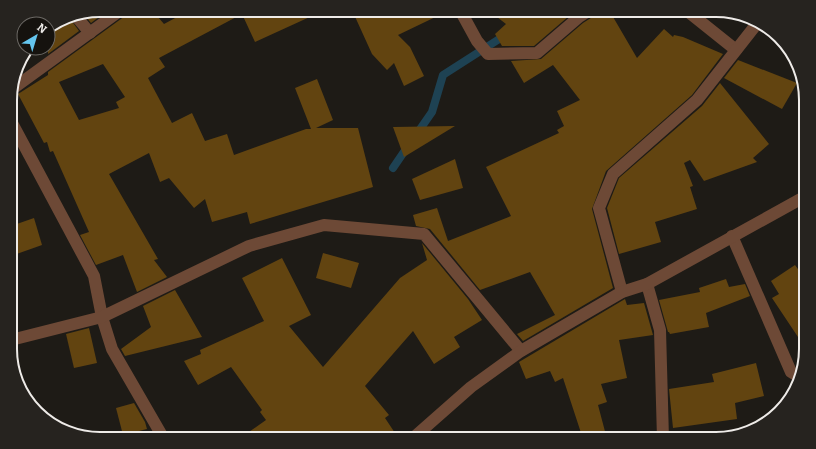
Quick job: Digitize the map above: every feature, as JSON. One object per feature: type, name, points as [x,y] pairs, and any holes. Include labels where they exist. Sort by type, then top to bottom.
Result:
[{"type":"street","points":[[19,84],[111,17]]},
{"type":"street","points":[[464,17],[477,41],[488,54],[537,53],[578,17]]},
{"type":"street","points":[[695,17],[736,50]]},
{"type":"street","points":[[79,20],[90,32]]},
{"type":"street","points":[[622,292],[598,208],[613,174],[697,100],[755,26]]},
{"type":"street","points":[[17,132],[94,276],[102,317],[112,349],[160,432]]},
{"type":"street","points":[[420,432],[471,387],[520,351],[622,292],[647,284],[799,200]]},
{"type":"street","points":[[17,338],[102,317],[249,246],[324,225],[424,234],[520,351]]},
{"type":"street","points":[[732,236],[791,372],[795,375]]},
{"type":"street","points":[[647,284],[660,330],[663,432]]},
{"type":"building","points":[[99,17],[91,23],[87,18]]},
{"type":"building","points":[[124,17],[158,17],[164,24],[177,17],[236,17],[159,58],[165,67],[148,78],[172,123],[192,113],[205,141],[227,134],[234,155],[306,129],[311,129],[295,88],[317,79],[333,120],[316,128],[358,128],[373,187],[250,224],[247,212],[212,222],[205,199],[194,208],[169,178],[160,182],[149,153],[109,174],[158,259],[154,260],[167,277],[137,292],[123,255],[96,265],[80,235],[89,232],[53,151],[50,152],[47,142],[44,143],[18,94],[48,75],[48,72]],"holes":[[[103,64],[125,97],[116,102],[119,108],[79,120],[59,82]]]},
{"type":"building","points":[[243,17],[310,17],[255,42]]},
{"type":"building","points":[[355,17],[435,17],[398,35],[410,47],[424,76],[404,86],[394,63],[387,70],[372,54]]},
{"type":"building","points":[[497,17],[568,17],[534,46],[502,46],[495,34],[506,24]]},
{"type":"building","points":[[592,17],[613,17],[637,58],[664,29],[673,37],[674,35],[683,37],[723,54],[692,95],[606,171],[592,209],[613,288],[523,341],[517,334],[555,315],[530,272],[480,290],[430,229],[416,226],[413,215],[437,208],[448,241],[511,216],[486,167],[559,133],[557,130],[564,126],[557,111],[580,100],[553,65],[524,83],[511,61],[541,59],[583,23]]},
{"type":"building","points":[[72,21],[79,31],[56,48],[56,30],[58,28]]},
{"type":"building","points":[[738,60],[797,83],[782,109],[724,78]]},
{"type":"building","points":[[720,83],[769,144],[753,158],[757,162],[704,181],[690,160],[684,163],[693,186],[690,187],[697,209],[655,222],[661,242],[619,254],[607,208],[619,178],[702,106]]},
{"type":"building","points":[[455,126],[404,157],[393,127]]},
{"type":"building","points":[[455,159],[463,188],[420,200],[412,179]]},
{"type":"building","points":[[34,218],[42,245],[17,254],[17,224]]},
{"type":"building","points":[[422,243],[468,299],[482,320],[454,337],[460,347],[434,364],[413,331],[365,386],[389,415],[385,418],[394,432],[249,432],[266,420],[260,412],[262,410],[231,367],[198,385],[184,361],[201,354],[200,350],[264,321],[242,278],[282,258],[311,315],[289,326],[323,367],[400,278],[427,260]]},
{"type":"building","points":[[323,253],[359,263],[351,288],[316,278]]},
{"type":"building","points":[[795,265],[799,270],[799,338],[772,298],[779,294],[771,281]]},
{"type":"building","points":[[726,279],[729,287],[745,284],[750,296],[706,313],[709,327],[670,334],[668,332],[659,300],[700,292],[699,288]]},
{"type":"building","points":[[175,290],[202,337],[125,356],[121,349],[151,327],[143,306]]},
{"type":"building","points":[[625,299],[627,305],[644,303],[653,335],[619,340],[627,378],[601,384],[607,402],[598,405],[605,432],[581,432],[563,378],[555,382],[550,371],[526,379],[519,362]]},
{"type":"building","points":[[89,328],[97,363],[74,368],[66,334]]},
{"type":"building","points":[[756,363],[764,396],[735,403],[737,419],[673,428],[669,389],[714,382],[712,374]]},
{"type":"building","points":[[134,403],[145,422],[147,429],[135,432],[122,432],[116,408]]},
{"type":"waterway","points":[[416,135],[432,112],[443,75],[507,34]]},
{"type":"waterway","points":[[393,168],[408,146]]}]
